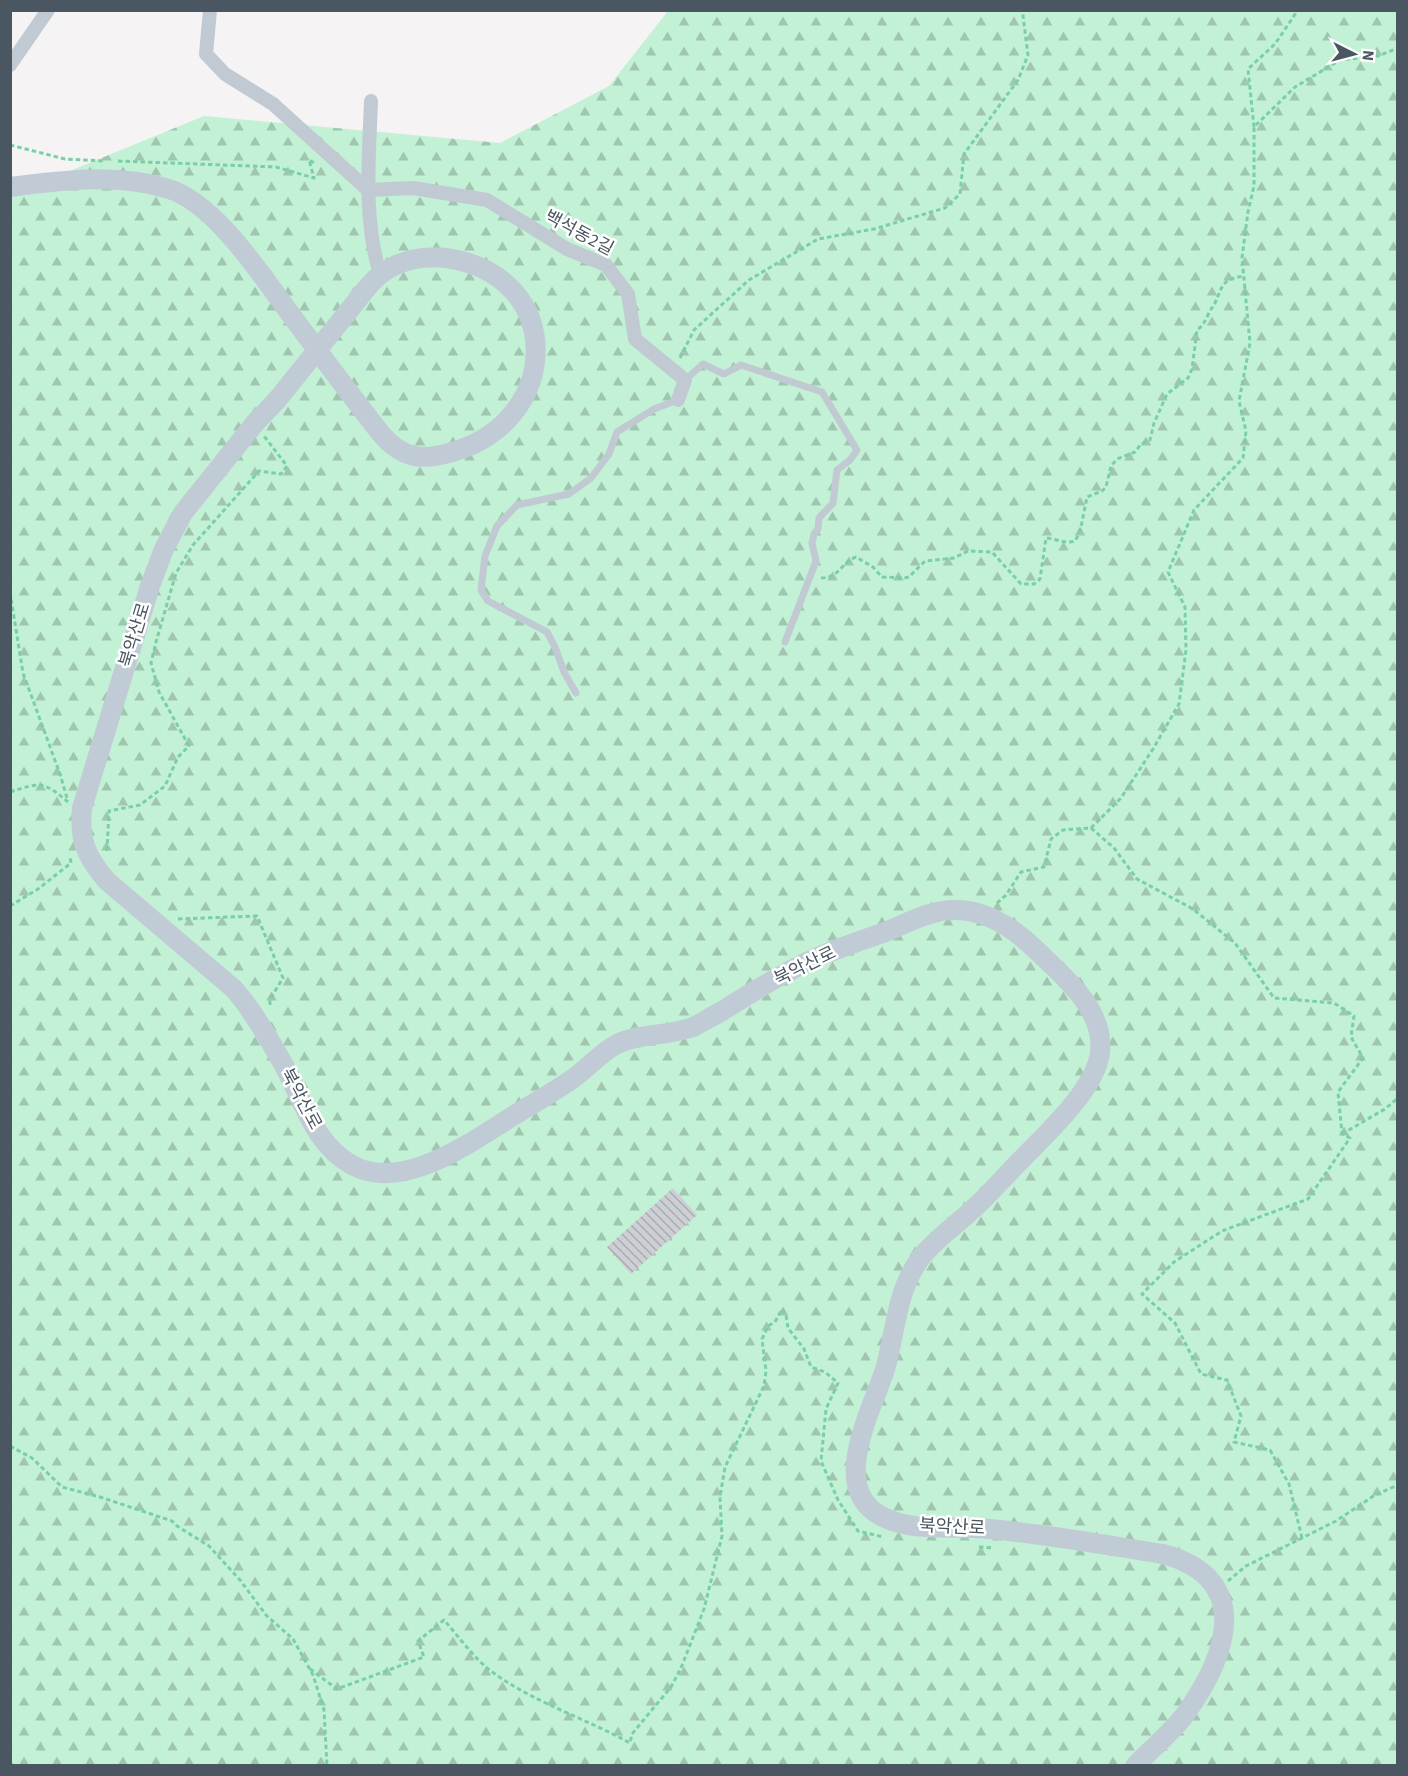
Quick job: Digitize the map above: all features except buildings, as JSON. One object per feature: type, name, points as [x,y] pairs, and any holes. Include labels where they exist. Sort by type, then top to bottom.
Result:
[{"type":"street","points":[[10,64],[48,10]]},
{"type":"street","points":[[210,10],[206,54],[225,74],[273,104],[368,190]]},
{"type":"street","points":[[371,101],[368,190],[373,252],[380,274]]},
{"type":"street","name":"북악산로","points":[[10,187],[77,179],[114,179],[169,189],[184,195],[216,219],[390,445],[410,455],[430,458],[465,449],[485,440],[502,427],[530,388],[535,366],[532,324],[519,298],[496,275],[483,268],[454,259],[437,257],[416,259],[395,265],[380,274],[351,308],[277,400],[255,423],[183,513],[164,549],[150,586],[82,808],[83,843],[96,868],[107,881],[234,988],[248,1005],[284,1064],[312,1123],[337,1155],[356,1168],[385,1173],[413,1168],[455,1150],[573,1078],[613,1046],[631,1039],[696,1026],[788,971],[928,914],[947,910],[965,910],[1004,923],[1023,938],[1082,996],[1098,1025],[1101,1037],[1098,1064],[1073,1105],[975,1207],[924,1253],[908,1277],[898,1306],[884,1371],[861,1432],[856,1459],[857,1481],[863,1498],[871,1510],[900,1524],[919,1527],[958,1526],[989,1529],[1162,1554],[1178,1558],[1208,1578],[1218,1590],[1224,1607],[1225,1628],[1218,1656],[1201,1690],[1182,1718],[1135,1766]]},
{"type":"street","name":"백석동2길","points":[[368,190],[413,188],[487,200],[567,249],[606,264],[628,294],[635,339],[685,380]]},
{"type":"street","points":[[678,400],[685,380]]},
{"type":"lane","points":[[685,380],[703,364],[724,374],[741,365],[822,392],[857,450],[850,460],[837,471],[833,502],[819,518],[818,529],[812,543],[816,561],[785,642]]},
{"type":"lane","points":[[576,693],[564,672],[547,632],[488,601],[481,590],[485,556],[497,526],[517,505],[568,494],[591,478],[609,454],[617,432],[654,409],[678,400]]},
{"type":"path","points":[[674,370],[694,330],[749,280],[818,239],[874,229],[945,208],[960,194],[964,154],[1001,100],[1018,80],[1028,55],[1024,10]]},
{"type":"path","points":[[985,915],[1006,895],[1021,872],[1044,867],[1051,839],[1063,830],[1091,828],[1121,798],[1179,704],[1186,650],[1185,607],[1168,572],[1194,510],[1243,458],[1246,431],[1239,401],[1250,343],[1242,258],[1254,186],[1254,127],[1248,69],[1275,44],[1298,10]]},
{"type":"path","points":[[1254,127],[1295,87],[1340,60],[1378,56],[1398,48]]},
{"type":"path","points":[[10,145],[65,159],[276,167],[314,178],[309,160],[318,165]]},
{"type":"path","points":[[810,578],[833,577],[856,557],[873,567],[882,577],[904,578],[909,577],[925,561],[954,558],[968,551],[992,552],[1021,584],[1034,584],[1040,579],[1046,538],[1068,543],[1076,541],[1087,497],[1106,487],[1111,466],[1117,459],[1135,452],[1141,444],[1150,440],[1154,423],[1167,394],[1188,378],[1192,369],[1197,330],[1202,327],[1210,309],[1214,306],[1223,283],[1244,276]]},
{"type":"path","points":[[107,856],[109,812],[140,806],[165,786],[178,757],[189,746],[159,692],[151,663],[176,573],[193,545],[259,471],[281,474],[286,466],[276,452]]},
{"type":"path","points":[[10,592],[23,673],[69,803],[50,787],[38,784],[10,792]]},
{"type":"path","points":[[1091,828],[1114,848],[1137,879],[1193,909],[1235,943],[1274,998],[1334,1004],[1353,1016],[1351,1037],[1363,1058],[1338,1092],[1342,1134]]},
{"type":"path","points":[[10,906],[38,890],[71,863],[69,854]]},
{"type":"path","points":[[153,920],[256,916],[283,978],[270,999],[270,1010]]},
{"type":"path","points":[[1342,1134],[1385,1109],[1398,1098]]},
{"type":"path","points":[[1302,1538],[1289,1484],[1270,1450],[1234,1442],[1241,1416],[1227,1380],[1200,1374],[1175,1323],[1142,1294],[1174,1262],[1222,1231],[1308,1199],[1350,1138],[1342,1134]]},
{"type":"path","points":[[309,1669],[337,1689],[351,1684],[424,1657],[418,1641],[444,1620],[487,1668],[525,1693],[601,1726],[630,1743],[632,1734],[676,1678],[704,1609],[722,1536],[720,1497],[725,1467],[764,1386],[766,1371],[762,1339],[768,1326],[776,1322],[782,1309],[786,1315],[788,1328],[804,1349],[811,1367],[825,1372],[838,1383],[825,1409],[821,1461],[838,1500],[858,1531],[887,1538]]},
{"type":"path","points":[[10,1446],[32,1458],[62,1487],[172,1521],[177,1527],[209,1546],[240,1580],[266,1614],[293,1639],[309,1669],[324,1710],[327,1766]]},
{"type":"path","points":[[1221,1577],[1226,1583],[1246,1566],[1336,1521],[1376,1495],[1398,1485]]},
{"type":"path","points":[[978,1547],[1001,1549]]},
{"type":"path","points":[[38,1766],[46,1766]]},
{"type":"green space","points":[[668,11],[1397,11],[1397,1765],[11,1766],[11,195],[204,116],[500,143],[609,86]]}]
